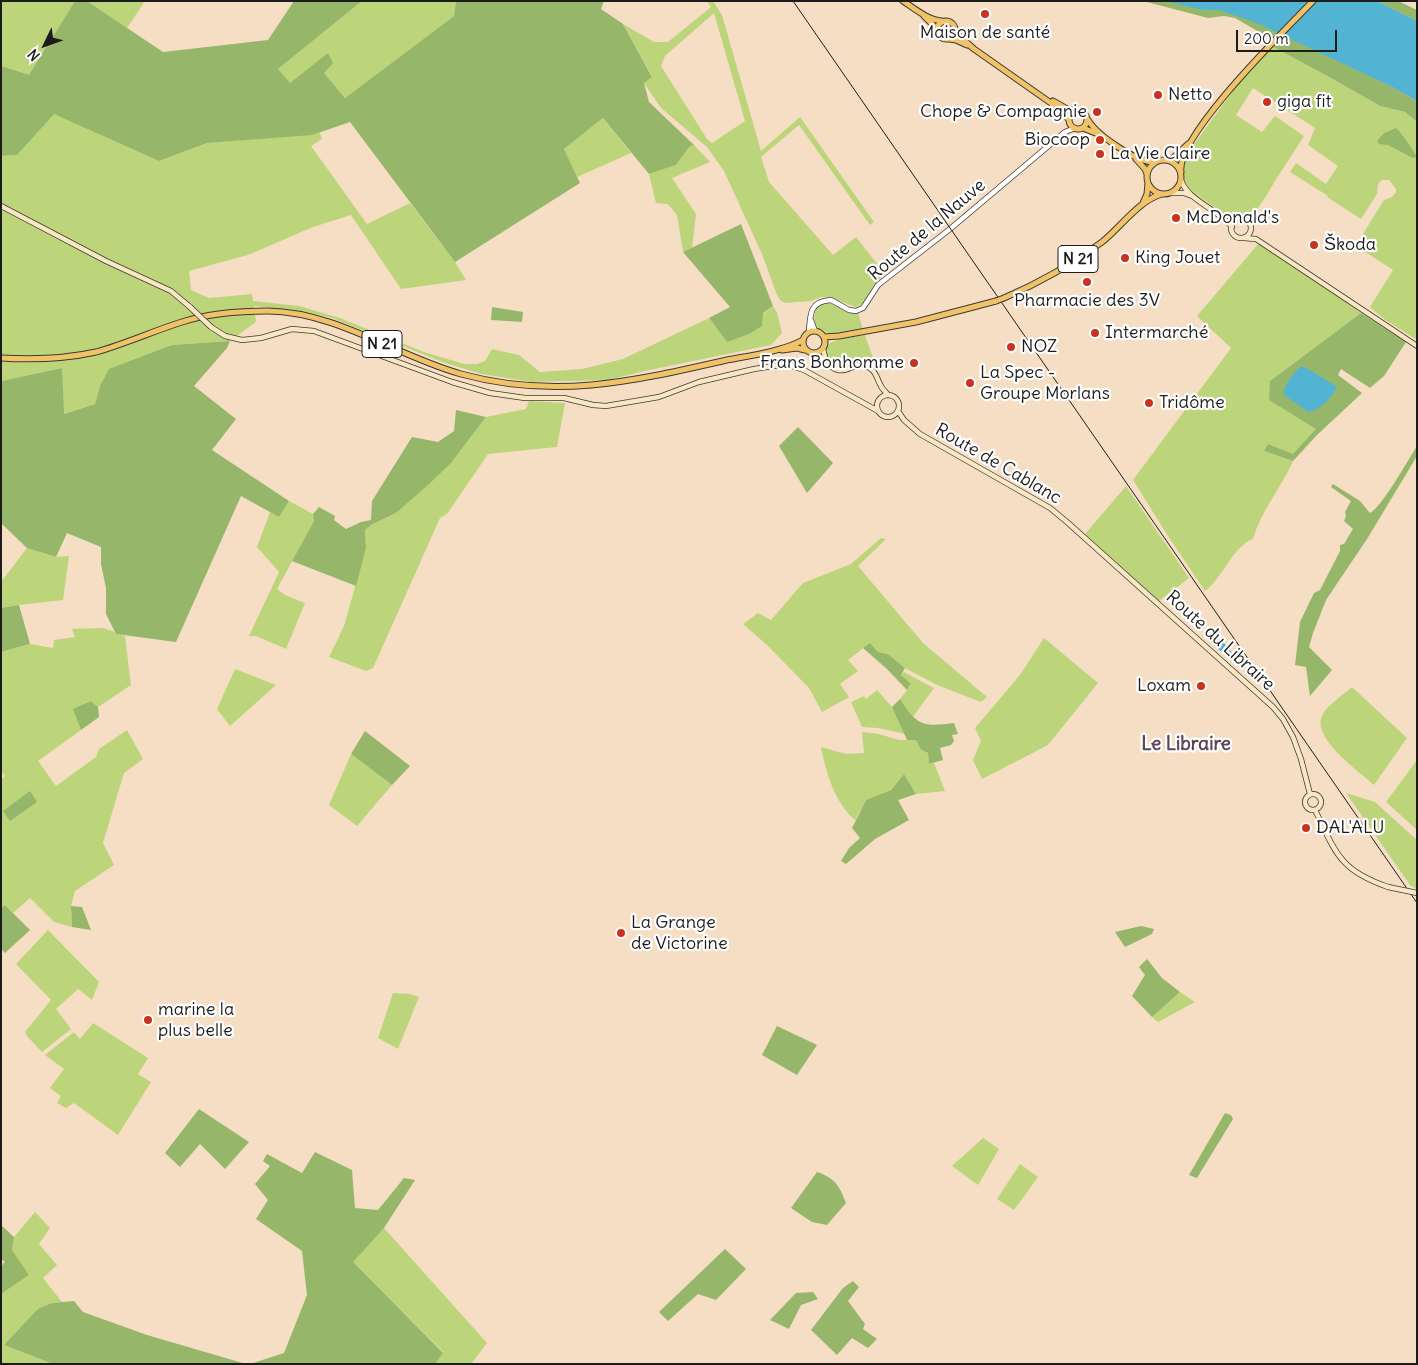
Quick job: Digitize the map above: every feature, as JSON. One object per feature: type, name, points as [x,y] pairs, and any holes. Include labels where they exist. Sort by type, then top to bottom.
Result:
[{"type":"main road","points":[[903,1],[936,21],[949,22],[959,36],[974,49],[1029,86],[1067,109],[1083,111],[1091,125],[1136,158],[1148,162],[1167,160],[1178,154],[1192,141]]},
{"type":"main road","points":[[1171,193],[1176,190],[1181,180],[1181,160],[1192,141],[1235,82],[1313,1]]},
{"type":"main road","points":[[920,12],[933,25],[942,38],[956,40],[974,49]]},
{"type":"main road","points":[[937,31],[938,25],[943,22]]},
{"type":"main road","points":[[948,39],[953,35],[954,29]]},
{"type":"main road","points":[[1029,86],[1065,114],[1075,128],[1083,128],[1109,140]]},
{"type":"main road","points":[[1069,121],[1070,114],[1075,111]]},
{"type":"main road","points":[[1083,128],[1088,120]]},
{"type":"main road","points":[[1136,158],[1148,175]]},
{"type":"main road","points":[[1167,160],[1176,164],[1181,172]]},
{"type":"main road","points":[[1142,205],[1147,194],[1148,175],[1156,162]]},
{"type":"main road","points":[[1181,180],[1194,197],[1223,217],[1232,227]]},
{"type":"main road","points":[[1148,182],[1154,190],[1162,194],[1184,193],[1194,197]]},
{"type":"main road","name":"N 21","points":[[824,340],[916,322],[1004,298],[1044,279],[1084,255],[1104,240],[1142,205],[1162,194]]},
{"type":"main road","points":[[1,206],[171,291],[211,327],[225,336],[242,340],[261,338],[292,329],[314,331],[452,382],[490,393],[525,398],[564,398],[593,405],[614,405],[659,397],[699,382],[754,369],[786,364],[804,370],[878,411],[882,416],[892,416],[904,420]]},
{"type":"main road","points":[[1223,217],[1235,221],[1247,220],[1256,239]]},
{"type":"main road","points":[[1235,221],[1232,232],[1236,236],[1256,239],[1417,346]]},
{"type":"main road","points":[[1244,238],[1251,229]]},
{"type":"main road","name":"N 21","points":[[1,358],[38,360],[74,356],[117,345],[184,321],[241,311],[272,311],[332,323],[460,374],[502,383],[572,388],[616,383],[764,352],[803,340]]},
{"type":"main road","points":[[823,349],[816,353],[810,353],[805,350],[803,340],[809,332],[816,331],[824,340],[823,349],[826,362]]},
{"type":"main road","name":"N 21","points":[[764,352],[797,348],[805,350]]},
{"type":"main road","points":[[816,353],[837,370],[843,370],[857,364],[870,367],[875,373],[880,386],[888,395],[897,400],[898,411],[904,420]]},
{"type":"main road","points":[[878,411],[880,386]]},
{"type":"main road","points":[[864,404],[879,400],[888,395]]},
{"type":"main road","points":[[892,416],[898,411]]},
{"type":"main road","name":"Route de Cablanc","points":[[904,420],[920,434],[1050,508],[1078,531]]},
{"type":"main road","name":"Route du Libraire","points":[[1078,531],[1273,706],[1293,737],[1310,794]]},
{"type":"main road","points":[[1310,794],[1317,795],[1320,798],[1321,804],[1315,810],[1311,810],[1305,805],[1304,800],[1310,794]]},
{"type":"main road","points":[[1315,810],[1332,847],[1357,874],[1388,887],[1417,894]]},
{"type":"street","name":"Route de la Nauve","points":[[1065,132],[1069,121]]},
{"type":"street","name":"Route de la Nauve","points":[[810,319],[815,305],[825,300],[832,300],[849,310],[856,311],[863,308],[878,285],[950,229],[1065,132],[1075,128]]},
{"type":"street","points":[[810,319],[816,331]]},
{"type":"street","points":[[809,332],[810,319]]},
{"type":"green space","points":[[1,1],[75,1],[29,76],[1,66]]},
{"type":"green space","points":[[75,1],[87,1],[163,52],[268,40],[294,1],[362,1],[278,69],[290,83],[328,53],[333,63],[324,73],[345,98],[454,16],[456,1],[604,1],[601,9],[623,24],[652,77],[644,83],[649,102],[694,145],[690,146],[676,165],[649,174],[603,118],[564,149],[580,183],[455,262],[350,122],[312,135],[207,143],[159,161],[54,114],[17,155],[1,156],[1,66],[29,75]]},
{"type":"green space","points":[[87,1],[145,1],[127,28]]},
{"type":"green space","points":[[362,1],[456,1],[454,16],[345,98],[324,73],[289,83],[278,69]]},
{"type":"green space","points":[[707,1],[713,1],[722,15],[761,151],[800,117],[874,222],[870,225],[799,125],[761,157],[769,182],[833,255],[856,237],[885,274],[874,285],[863,303],[856,307],[828,297],[821,297],[811,301],[785,303],[781,301],[724,171],[707,147],[661,108],[644,83],[652,76],[623,24],[654,42],[668,42],[711,7]],"holes":[[[714,13],[745,121],[712,143],[707,139],[661,66],[665,56]]]},
{"type":"green space","points":[[1143,1],[1218,1],[1273,26],[1278,32],[1271,39],[1235,18],[1224,16],[1208,18]]},
{"type":"green space","points":[[1377,1],[1398,1],[1417,10],[1417,21]]},
{"type":"green space","points":[[1285,35],[1417,101],[1417,122],[1405,112],[1380,106],[1273,47]]},
{"type":"green space","points":[[1273,47],[1380,106],[1405,112],[1417,122],[1417,340],[1384,319],[1370,307],[1393,270],[1359,248],[1358,242],[1384,200],[1392,197],[1396,189],[1389,180],[1382,180],[1378,184],[1377,194],[1361,219],[1290,172],[1296,163],[1326,184],[1338,166],[1308,145],[1315,128],[1253,88],[1236,115],[1262,132],[1275,116],[1304,136],[1255,212],[1237,216],[1224,214],[1189,189],[1184,181],[1183,162],[1195,143],[1245,74]]},
{"type":"green space","points":[[53,113],[159,161],[207,143],[320,133],[322,139],[311,146],[367,224],[410,203],[455,262],[466,280],[401,289],[351,215],[313,227],[248,255],[189,271],[191,290],[209,298],[252,294],[253,301],[299,306],[340,318],[424,352],[464,364],[477,364],[485,361],[492,349],[519,355],[540,372],[582,369],[623,359],[709,318],[727,342],[773,306],[777,313],[782,333],[771,345],[608,380],[531,382],[482,374],[445,363],[332,318],[306,312],[254,306],[256,322],[230,341],[172,345],[100,386],[95,404],[63,414],[62,368],[1,381],[1,156],[17,155]]},
{"type":"green space","points":[[603,118],[631,153],[577,177],[564,149]]},
{"type":"green space","points":[[1396,128],[1417,157],[1413,158],[1388,145],[1379,144],[1377,141],[1384,133]]},
{"type":"green space","points":[[694,145],[710,162],[672,178],[696,214],[692,248],[683,252],[677,215],[668,204],[656,203],[649,174],[676,165],[690,146]]},
{"type":"green space","points":[[741,224],[773,306],[763,313],[762,326],[749,334],[727,342],[709,318],[730,307],[683,252]]},
{"type":"green space","points":[[1259,243],[1361,313],[1270,381],[1270,400],[1317,429],[1293,455],[1268,444],[1264,451],[1293,461],[1266,509],[1253,539],[1240,548],[1205,591],[1133,480],[1231,348],[1197,316]]},
{"type":"green space","points":[[827,303],[849,312],[858,313],[863,329],[829,334],[817,327],[815,312],[819,307]]},
{"type":"green space","points":[[492,307],[523,312],[522,322],[491,320]]},
{"type":"green space","points":[[1361,313],[1406,342],[1384,376],[1370,388],[1341,369],[1338,375],[1362,393],[1317,435],[1293,461],[1264,451],[1268,444],[1293,454],[1316,429],[1269,400],[1270,381]]},
{"type":"green space","points":[[865,335],[877,369],[860,361],[840,366],[832,365],[829,362],[826,349],[831,343],[840,339]]},
{"type":"green space","points":[[230,341],[227,348],[194,386],[236,419],[212,450],[289,501],[279,517],[241,496],[176,642],[116,634],[106,614],[106,588],[101,564],[101,547],[67,533],[56,557],[27,548],[1,523],[1,381],[62,368],[64,414],[95,404],[100,386],[109,369],[172,345]]},
{"type":"green space","points":[[529,401],[565,403],[557,447],[488,454],[447,514],[440,518],[373,668],[366,671],[329,657],[344,626],[366,548],[365,530],[396,513],[451,463],[486,417],[526,409]]},
{"type":"green space","points":[[456,410],[486,417],[451,463],[428,485],[396,513],[365,530],[366,548],[356,586],[292,561],[314,521],[313,514],[319,507],[335,516],[334,520],[346,529],[361,522],[371,520],[372,501],[412,437],[438,442],[454,431]]},
{"type":"green space","points":[[798,427],[833,463],[807,493],[779,446]]},
{"type":"green space","points":[[1417,446],[1417,456],[1367,539],[1326,600],[1309,647],[1332,670],[1310,696],[1306,667],[1295,665],[1300,622],[1314,593],[1320,590],[1340,551],[1340,545],[1344,544],[1353,529],[1344,521],[1345,512],[1351,501],[1331,487],[1333,484],[1360,501],[1370,513],[1388,493]]},
{"type":"green space","points":[[1126,486],[1189,578],[1159,601],[1085,534]]},
{"type":"green space","points":[[289,501],[313,514],[314,521],[277,589],[285,595],[305,603],[286,649],[256,636],[249,636],[279,572],[257,547],[270,512],[279,517]]},
{"type":"green space","points":[[881,538],[886,539],[858,566],[923,643],[987,697],[981,702],[937,685],[905,668],[888,654],[878,652],[870,643],[848,660],[858,671],[840,684],[849,697],[822,712],[809,688],[767,645],[743,624],[758,613],[771,620],[803,583],[851,564]]},
{"type":"green space","points":[[27,548],[56,557],[69,556],[63,600],[1,608],[1,582]]},
{"type":"green space","points":[[19,605],[30,644],[1,652],[1,608]]},
{"type":"green space","points":[[103,628],[125,636],[131,685],[98,707],[91,701],[74,709],[81,730],[38,761],[56,786],[96,757],[99,749],[127,730],[143,759],[124,773],[103,843],[114,865],[75,891],[71,906],[72,927],[54,922],[30,898],[13,913],[5,905],[1,908],[1,780],[5,776],[1,771],[1,652],[30,644],[53,648],[54,640],[75,637],[72,629]]},
{"type":"green space","points":[[1044,638],[1098,683],[1048,745],[982,779],[973,760],[981,741],[975,728],[1020,675]]},
{"type":"green space","points":[[870,643],[878,652],[888,654],[905,668],[901,675],[911,684],[907,690],[863,648]]},
{"type":"green space","points":[[235,669],[276,685],[230,726],[217,709]]},
{"type":"green space","points":[[904,672],[934,688],[912,718],[900,699],[911,685],[901,675]]},
{"type":"green space","points":[[1352,687],[1407,738],[1374,785],[1338,753],[1323,733],[1321,723],[1323,714]]},
{"type":"green space","points":[[877,690],[892,707],[905,734],[878,728],[862,727],[851,702],[864,696],[866,699]]},
{"type":"green space","points":[[900,699],[911,715],[922,723],[935,725],[954,723],[958,734],[952,735],[954,741],[951,745],[940,748],[943,760],[929,764],[928,753],[921,750],[916,740],[907,740],[892,707]]},
{"type":"green space","points":[[91,701],[98,707],[99,717],[81,730],[73,709]]},
{"type":"green space","points":[[365,731],[410,766],[392,785],[351,754]]},
{"type":"green space","points":[[862,732],[879,734],[899,740],[916,740],[921,750],[928,753],[929,764],[934,763],[945,791],[916,794],[904,774],[891,790],[866,800],[855,820],[842,805],[832,787],[821,747],[846,754],[864,753]]},
{"type":"green space","points":[[351,754],[392,785],[357,826],[329,805]]},
{"type":"green space","points":[[1417,760],[1417,830],[1386,802]]},
{"type":"green space","points":[[904,774],[916,794],[898,800],[909,820],[875,839],[846,864],[841,861],[849,848],[860,838],[852,828],[866,800],[891,790]]},
{"type":"green space","points":[[30,791],[37,802],[10,821],[3,811]]},
{"type":"green space","points":[[1346,793],[1375,802],[1417,840],[1416,889],[1410,885]]},
{"type":"green space","points":[[5,905],[30,930],[5,953],[1,949],[1,908]]},
{"type":"green space","points":[[71,906],[82,907],[91,930],[72,927]]},
{"type":"green space","points":[[1141,926],[1154,929],[1152,934],[1125,947],[1115,932]]},
{"type":"green space","points":[[48,930],[99,982],[92,1000],[78,989],[56,1009],[71,1029],[42,1052],[25,1032],[51,1000],[16,964]]},
{"type":"green space","points":[[1147,959],[1162,978],[1180,992],[1152,1017],[1132,996],[1145,975],[1139,967]]},
{"type":"green space","points":[[1180,992],[1195,1002],[1158,1022],[1152,1017]]},
{"type":"green space","points":[[393,993],[410,994],[419,997],[398,1049],[378,1038]]},
{"type":"green space","points":[[93,1023],[148,1058],[138,1074],[151,1082],[118,1135],[74,1103],[66,1108],[57,1103],[61,1096],[50,1088],[64,1069],[45,1055],[74,1032],[80,1039]]},
{"type":"green space","points":[[777,1026],[817,1045],[797,1075],[762,1055]]},
{"type":"green space","points":[[199,1109],[249,1142],[225,1169],[200,1144],[180,1167],[165,1153]]},
{"type":"green space","points":[[1225,1113],[1231,1115],[1233,1119],[1197,1178],[1189,1175]]},
{"type":"green space","points":[[983,1138],[999,1149],[978,1185],[952,1166]]},
{"type":"green space","points":[[315,1152],[352,1170],[355,1208],[378,1210],[404,1178],[415,1180],[384,1228],[353,1262],[443,1353],[435,1364],[250,1364],[284,1353],[307,1295],[302,1251],[256,1219],[268,1200],[255,1184],[270,1166],[263,1161],[267,1154],[302,1173]]},
{"type":"green space","points":[[1020,1164],[1038,1177],[1014,1210],[997,1199]]},
{"type":"green space","points":[[817,1172],[829,1177],[836,1183],[846,1203],[827,1225],[812,1222],[791,1208]]},
{"type":"green space","points":[[35,1212],[50,1228],[39,1244],[57,1265],[43,1278],[62,1302],[52,1303],[4,1345],[53,1364],[1,1364],[1,1294],[29,1275],[11,1250],[14,1237]]},
{"type":"green space","points":[[1,1225],[14,1237],[12,1250],[29,1275],[1,1294],[1,1267],[5,1261],[1,1260]]},
{"type":"green space","points":[[384,1228],[487,1343],[471,1364],[435,1364],[443,1352],[352,1262]]},
{"type":"green space","points":[[725,1249],[746,1269],[716,1300],[698,1294],[668,1321],[659,1312]]},
{"type":"green space","points":[[853,1281],[859,1287],[848,1301],[865,1324],[863,1329],[877,1339],[868,1348],[852,1338],[837,1355],[811,1330],[843,1288]]},
{"type":"green space","points":[[813,1292],[818,1299],[801,1305],[789,1329],[770,1320],[796,1293]]},
{"type":"green space","points":[[74,1301],[83,1312],[147,1335],[246,1364],[53,1364],[4,1345],[38,1309],[52,1303]]},
{"type":"water","points":[[1164,1],[1377,1],[1417,21],[1417,101],[1390,86],[1257,23],[1219,10],[1204,10]]},
{"type":"water","points":[[1300,367],[1305,367],[1337,387],[1325,403],[1308,412],[1284,395],[1287,384]]},
{"type":"water","points":[[1216,633],[1236,658],[1234,662],[1211,643]]},
{"type":"railway","points":[[793,1],[1417,903]]},
{"type":"place","name":"Maison de santé","points":[[985,14]]},
{"type":"place","name":"Netto","points":[[1158,95]]},
{"type":"place","name":"giga fit","points":[[1267,102]]},
{"type":"place","name":"Chope & Compagnie","points":[[1097,112]]},
{"type":"place","name":"Biocoop","points":[[1100,140]]},
{"type":"place","name":"La Vie Claire","points":[[1100,154]]},
{"type":"place","name":"McDonald's","points":[[1176,218]]},
{"type":"place","name":"Škoda","points":[[1314,245]]},
{"type":"place","name":"King Jouet","points":[[1125,258]]},
{"type":"place","name":"Pharmacie des 3V","points":[[1087,282]]},
{"type":"place","name":"Intermarché","points":[[1095,333]]},
{"type":"place","name":"NOZ","points":[[1011,347]]},
{"type":"place","name":"Frans Bonhomme","points":[[914,363]]},
{"type":"place","name":"La Spec - Groupe Morlans","points":[[970,383]]},
{"type":"place","name":"Tridôme","points":[[1149,403]]},
{"type":"place","name":"Loxam","points":[[1201,686]]},
{"type":"place","name":"DAL'ALU","points":[[1306,828]]},
{"type":"place","name":"La Grange de Victorine","points":[[621,933]]},
{"type":"place","name":"marine la plus belle","points":[[148,1020]]},
{"type":"district","name":"Le Libraire","points":[[1186,745]]}]
